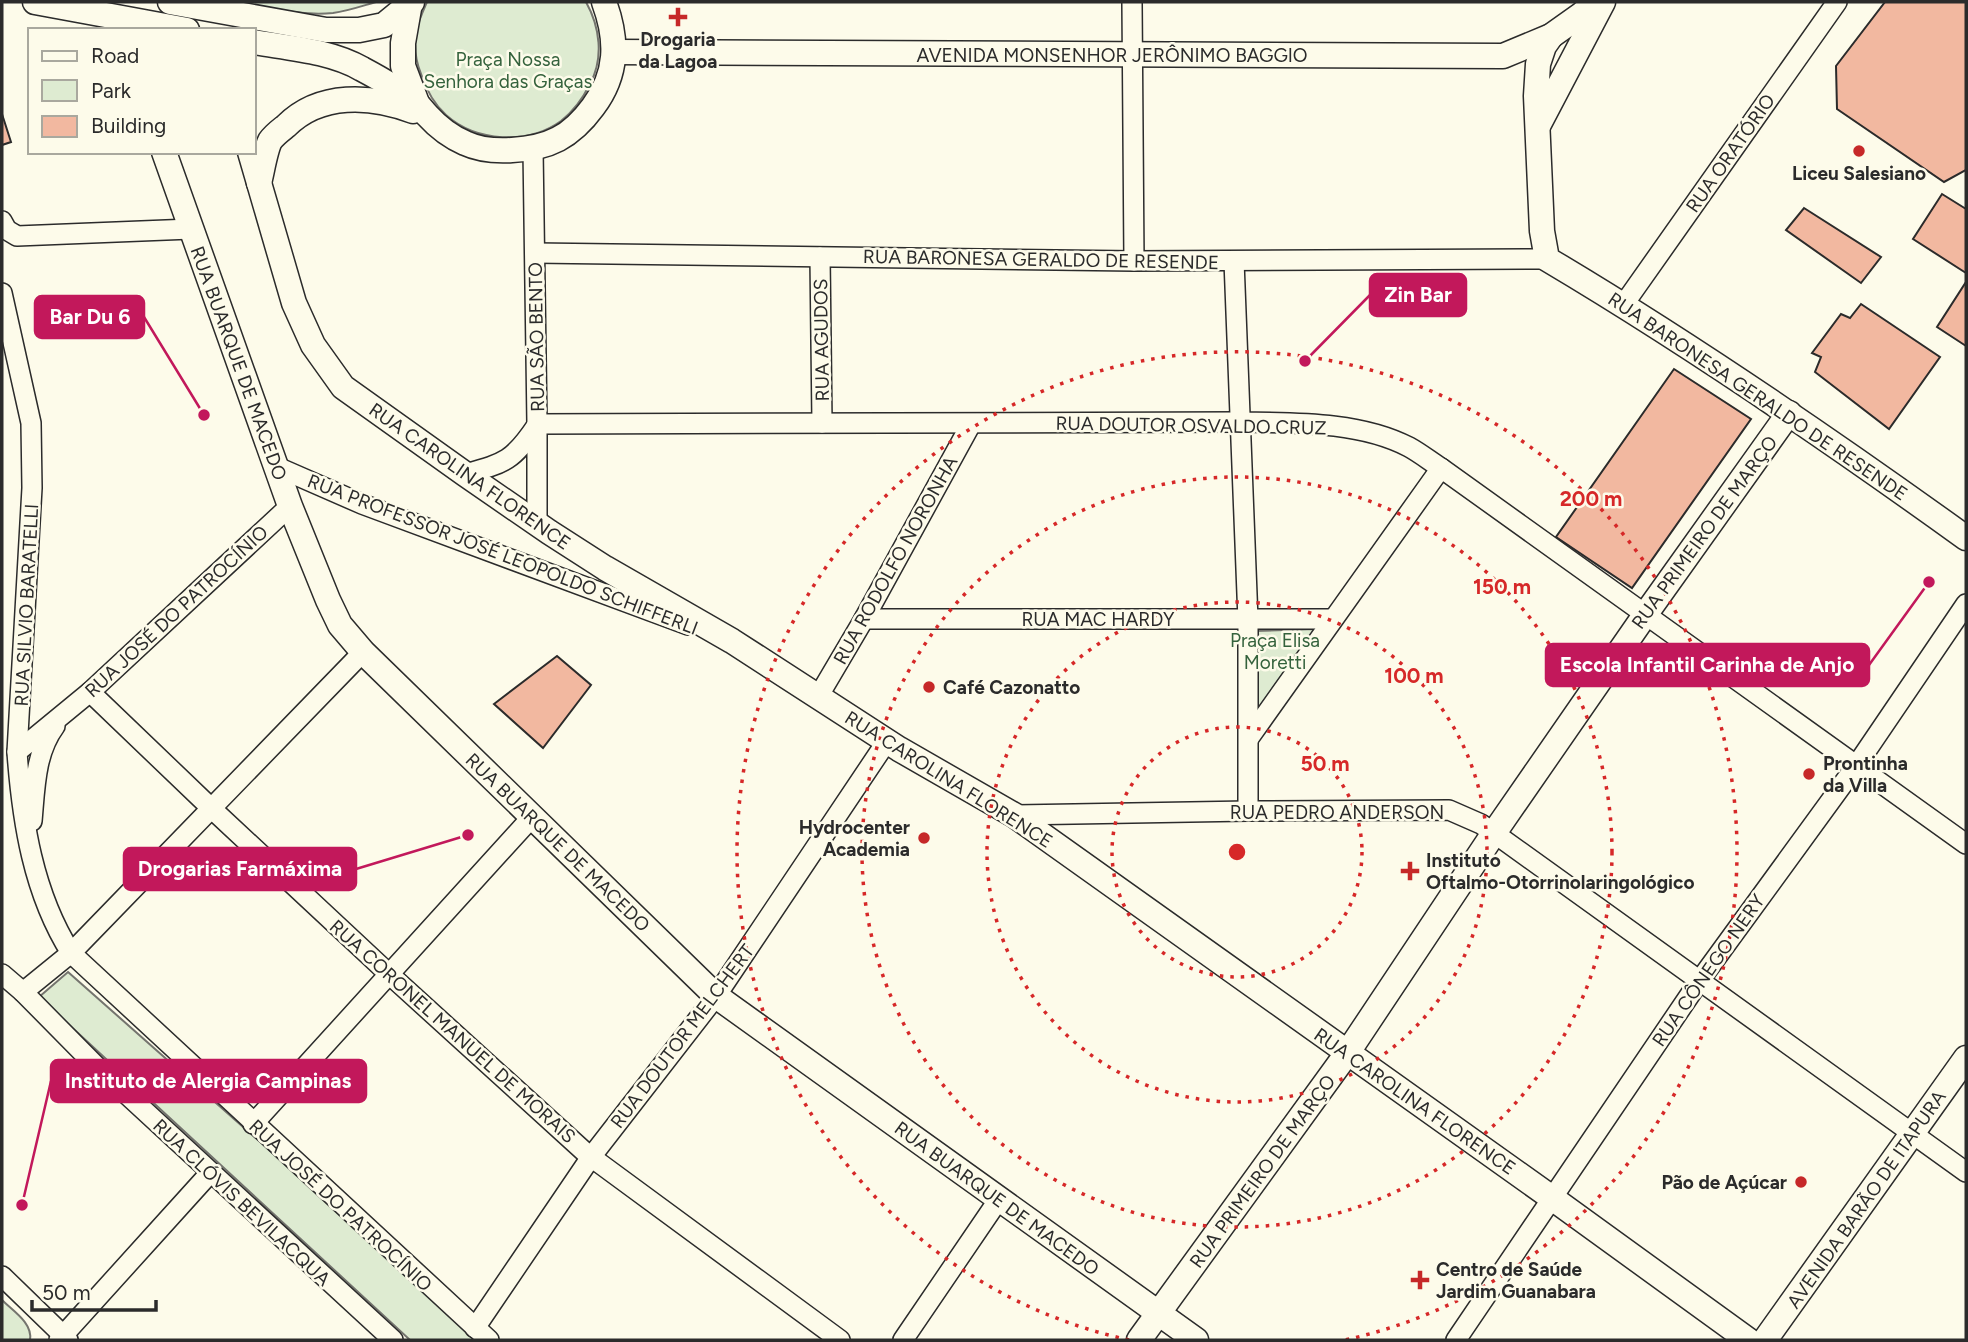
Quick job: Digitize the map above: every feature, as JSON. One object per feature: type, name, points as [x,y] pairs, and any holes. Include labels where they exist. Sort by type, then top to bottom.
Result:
[{"type":"main road","points":[[35,2],[177,28]]},
{"type":"main road","points":[[170,2],[210,13],[326,30],[359,30],[384,24],[411,3]]},
{"type":"main road","points":[[256,42],[332,57],[360,67],[423,110],[441,128],[465,143],[493,151],[534,149],[556,141],[576,127],[603,93],[613,65],[614,52],[611,22],[604,2]]},
{"type":"main road","name":"AVENIDA MONSENHOR JERÔNIMO BAGGIO","points":[[614,52],[1503,55],[1551,36],[1595,2]]},
{"type":"main road","points":[[1539,125],[1604,2]]},
{"type":"main road","points":[[411,3],[403,43],[403,66],[423,110]]},
{"type":"main road","points":[[1548,259],[1542,231],[1536,96],[1538,64],[1544,46],[1551,36]]},
{"type":"main road","points":[[1503,55],[1526,73],[1536,96]]},
{"type":"main road","points":[[259,184],[271,141],[294,117],[330,101],[367,98],[423,110]]},
{"type":"main road","name":"RUA BUARQUE DE MACEDO","points":[[165,154],[290,506],[340,625],[363,652],[716,996],[1196,1340]]},
{"type":"main road","name":"RUA CAROLINA FLORENCE","points":[[251,154],[294,303],[313,345],[343,387],[537,524],[605,568],[732,641],[887,741],[1014,815],[1748,1340]]},
{"type":"main road","name":"RUA BARONESA GERALDO DE RESENDE","points":[[1548,259],[1624,304],[1789,414],[1966,538]]},
{"type":"main road","name":"RUA PRIMEIRO DE MARÇO","points":[[1139,1340],[1348,1052],[1494,833],[1789,414]]},
{"type":"main road","name":"AVENIDA BARÃO DE ITAPURA","points":[[1765,1340],[1966,1058]]},
{"type":"street","points":[[1132,2],[1134,261]]},
{"type":"street","name":"RUA ORATÓRIO","points":[[1624,304],[1837,2]]},
{"type":"street","name":"RUA SÃO BENTO","points":[[534,149],[537,524]]},
{"type":"street","points":[[2,221],[12,234],[25,236],[191,229]]},
{"type":"street","name":"RUA BARONESA GERALDO DE RESENDE","points":[[535,253],[1134,261],[1548,259]]},
{"type":"street","name":"RUA AGUDOS","points":[[820,257],[822,423]]},
{"type":"street","points":[[1234,261],[1248,620],[1248,811]]},
{"type":"street","name":"RUA SILVIO BARATELLI","points":[[2,293],[31,423],[32,488],[17,751],[20,794],[30,851],[55,928],[71,953]]},
{"type":"street","name":"RUA DOUTOR OSVALDO CRUZ","points":[[537,424],[1239,422],[1320,424],[1375,435],[1408,447],[1441,468],[1966,844]]},
{"type":"street","points":[[465,474],[500,465],[522,447],[537,424]]},
{"type":"street","name":"RUA RODOLFO NORONHA","points":[[818,697],[971,424]]},
{"type":"street","name":"RUA PROFESSOR JOSÉ LEOPOLDO SCHIFFERLI","points":[[275,466],[362,505],[732,641]]},
{"type":"street","points":[[1249,738],[1441,468]]},
{"type":"street","name":"RUA JOSÉ DO PATROCÍNIO","points":[[17,751],[90,692],[290,506]]},
{"type":"street","name":"RUA CÔNEGO NERY","points":[[1456,1340],[1700,980],[1856,766],[1966,604]]},
{"type":"street","name":"RUA MAC HARDY","points":[[864,619],[1332,619]]},
{"type":"street","points":[[23,992],[71,953],[363,652]]},
{"type":"street","name":"RUA CORONEL MANUEL DE MORAIS","points":[[90,692],[389,974],[591,1157],[840,1340]]},
{"type":"street","name":"RUA JOSÉ DO PATROCÍNIO","points":[[30,851],[36,769],[50,733],[62,716]]},
{"type":"street","name":"RUA DOUTOR MELCHERT","points":[[482,1334],[591,1157],[716,996],[887,741]]},
{"type":"street","name":"RUA PEDRO ANDERSON","points":[[1014,815],[1448,810],[1481,824],[1494,833],[1966,1172]]},
{"type":"street","points":[[253,1124],[532,817]]},
{"type":"street","name":"RUA JOSÉ DO PATROCÍNIO","points":[[71,953],[482,1334]]},
{"type":"street","name":"RUA CLÓVIS BEVILACQUA","points":[[2,974],[97,1068],[393,1340]]},
{"type":"street","points":[[2,1276],[63,1338],[210,1172]]},
{"type":"street","points":[[903,1340],[999,1199]]},
{"type":"green space","points":[[235,2],[376,2],[321,14],[284,11]]},
{"type":"green space","name":"Praça Nossa Senhora das Graças","points":[[427,2],[586,2],[599,43],[597,64],[590,84],[566,117],[548,129],[533,134],[518,137],[487,135],[458,124],[434,101],[418,64],[416,32]]},
{"type":"green space","name":"Praça Elisa Moretti","points":[[1315,629],[1255,713],[1255,631]]},
{"type":"green space","points":[[68,972],[484,1340],[410,1340],[39,997]]},
{"type":"green space","points":[[2,1300],[25,1323],[30,1340],[2,1340]]},
{"type":"building","points":[[1885,2],[1966,2],[1966,170],[1944,182],[1837,109],[1836,66]]},
{"type":"building","points":[[2,114],[11,142],[2,145]]},
{"type":"building","points":[[1942,194],[1966,209],[1966,273],[1913,239]]},
{"type":"building","points":[[1804,208],[1881,257],[1861,283],[1786,230]]},
{"type":"building","points":[[1966,282],[1966,346],[1937,327]]},
{"type":"building","points":[[1861,304],[1940,357],[1889,429],[1815,372],[1821,357],[1812,353],[1841,314],[1850,318]]},
{"type":"building","points":[[1674,369],[1751,419],[1632,588],[1556,537]]},
{"type":"building","points":[[557,656],[591,685],[543,748],[494,704]]},
{"type":"place","name":"Drogaria da Lagoa","points":[[678,17]]},
{"type":"place","name":"Liceu Salesiano","points":[[1859,151]]},
{"type":"place","name":"Zin Bar","points":[[1305,361]]},
{"type":"place","name":"Bar Du 6","points":[[204,415]]},
{"type":"place","name":"Escola Infantil Carinha de Anjo","points":[[1929,582]]},
{"type":"place","name":"Café Cazonatto","points":[[929,687]]},
{"type":"place","name":"Prontinha da Villa","points":[[1809,774]]},
{"type":"place","name":"Drogarias Farmáxima","points":[[468,835]]},
{"type":"place","name":"Hydrocenter Academia","points":[[924,838]]},
{"type":"place","name":"Instituto Oftalmo-Otorrinolaringológico","points":[[1410,871]]},
{"type":"place","name":"Pão de Açúcar","points":[[1801,1182]]},
{"type":"place","name":"Instituto de Alergia Campinas","points":[[22,1205]]},
{"type":"place","name":"Centro de Saúde Jardim Guanabara","points":[[1420,1280]]}]
